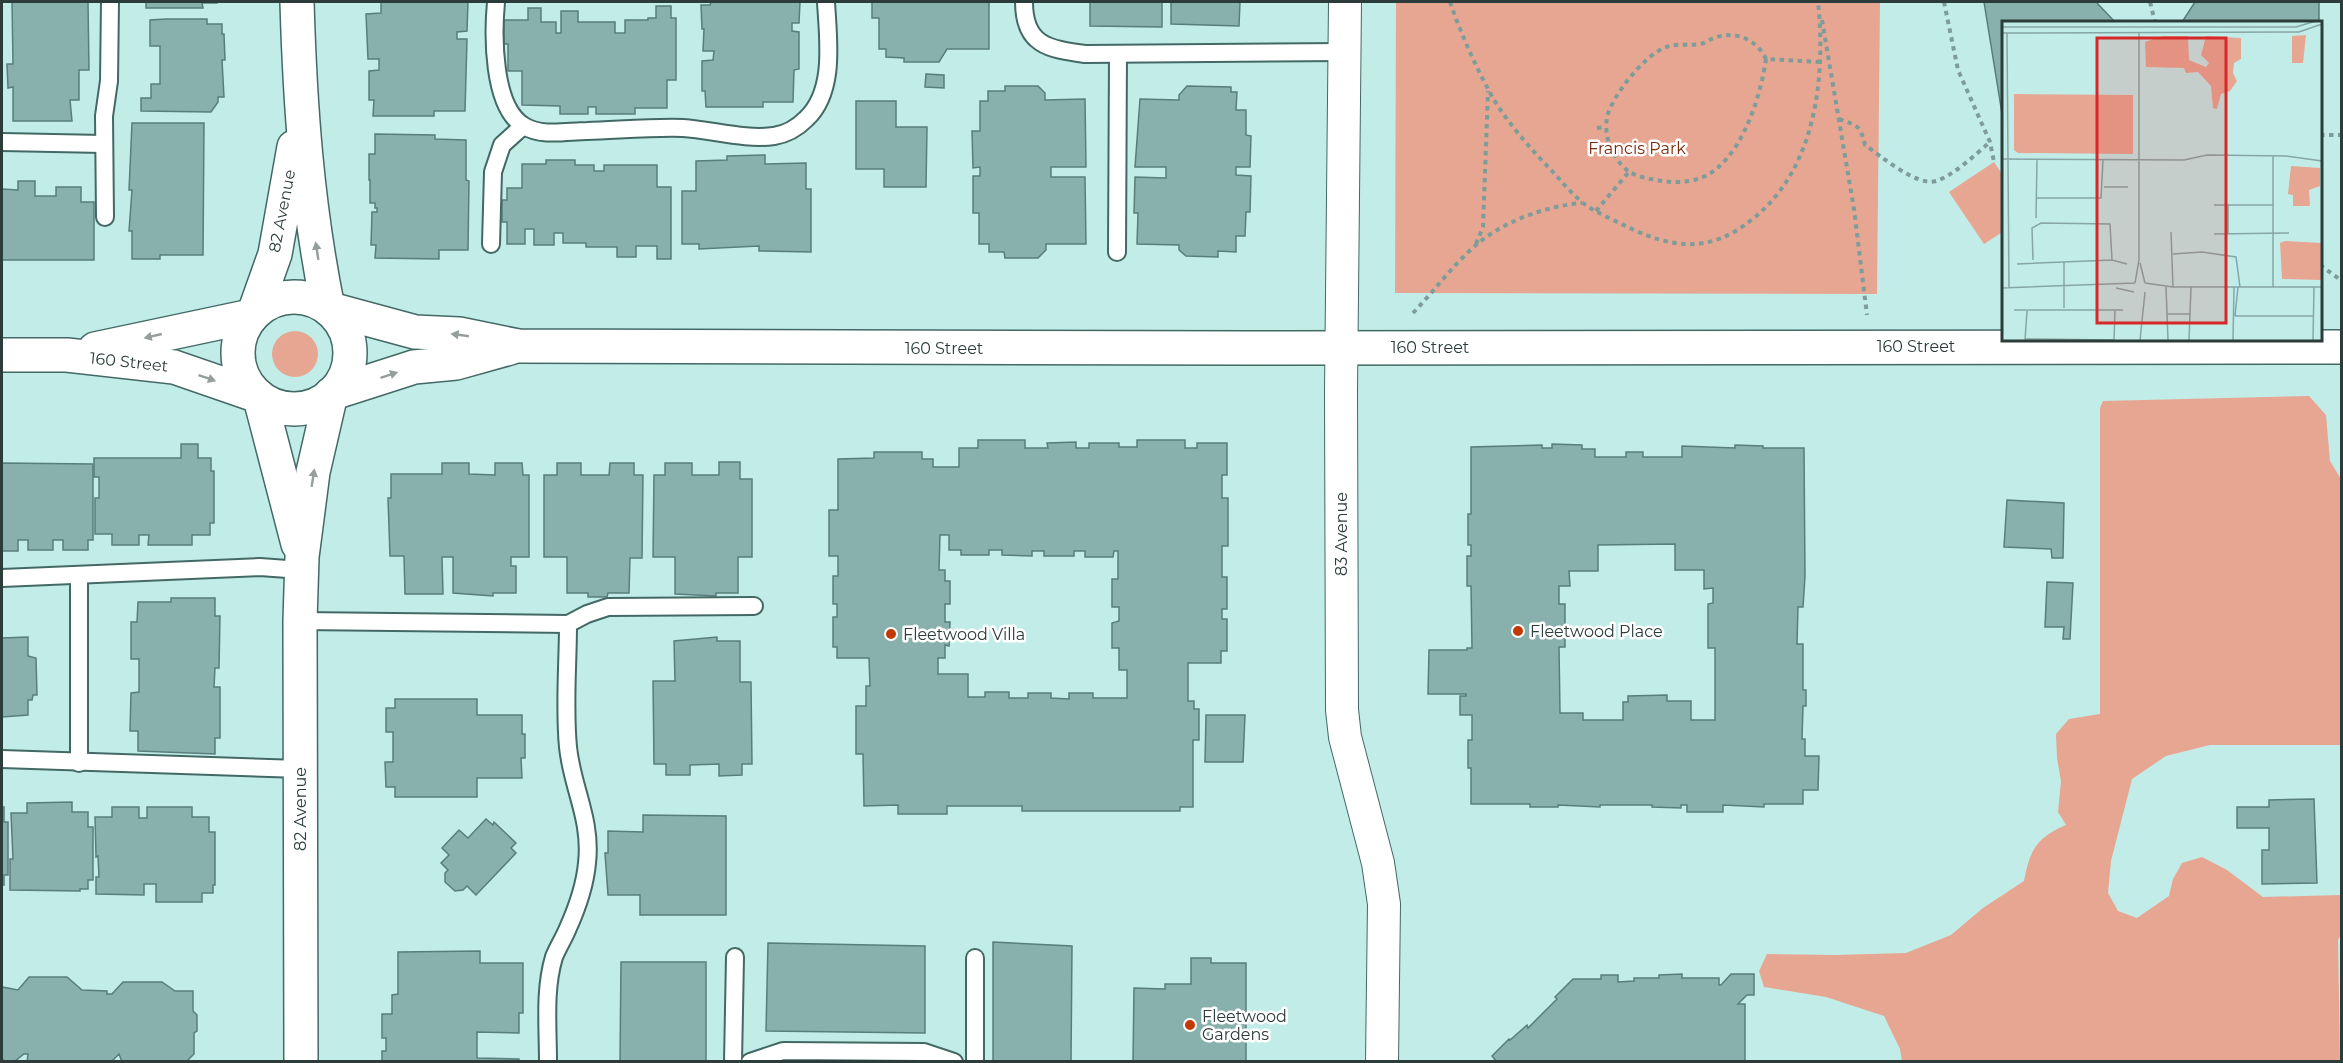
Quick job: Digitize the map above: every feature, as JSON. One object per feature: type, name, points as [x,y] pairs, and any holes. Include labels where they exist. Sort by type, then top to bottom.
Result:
[{"type":"street","name":"82 Avenue","points":[[297,2],[300,107],[314,231],[329,309]]},
{"type":"street","name":"83 Avenue","points":[[1345,2],[1340,586],[1342,711],[1344,736],[1378,863],[1384,904],[1382,1062]]},
{"type":"street","name":"82 Avenue","points":[[253,314],[277,243],[300,107]]},
{"type":"street","points":[[298,296],[329,309],[341,324],[348,341],[350,359],[344,377],[332,393],[320,402],[304,408],[288,409],[259,397],[246,383],[239,366],[238,348],[242,331],[253,314],[265,304],[280,298],[298,296]]},
{"type":"street","name":"160 Street","points":[[329,309],[416,332],[459,334],[518,346],[2342,347]]},
{"type":"street","name":"160 Street","points":[[67,356],[253,314]]},
{"type":"street","name":"160 Street","points":[[332,393],[414,367],[456,363],[518,346]]},
{"type":"street","name":"160 Street","points":[[2,355],[67,356],[174,367],[259,397]]},
{"type":"street","name":"82 Avenue","points":[[301,1062],[301,564],[313,472],[332,393]]},
{"type":"street","name":"82 Avenue","points":[[259,397],[301,564]]},
{"type":"lane","points":[[105,217],[104,116],[110,81],[110,2]]},
{"type":"lane","points":[[496,2],[495,44],[498,76],[505,101],[524,126],[549,132],[683,128],[764,137],[786,133],[806,120],[814,110],[824,86],[828,57],[826,2]]},
{"type":"lane","points":[[1024,2],[1024,15],[1028,29],[1036,40],[1054,50],[1085,54],[1345,52]]},
{"type":"lane","points":[[1117,252],[1118,54]]},
{"type":"lane","points":[[491,244],[493,172],[502,145],[524,126]]},
{"type":"lane","points":[[2,142],[104,144]]},
{"type":"lane","points":[[2,578],[301,564]]},
{"type":"lane","points":[[78,576],[79,763]]},
{"type":"lane","points":[[300,621],[568,624],[586,614],[608,607],[754,606]]},
{"type":"lane","points":[[548,1062],[548,993],[554,957],[576,906],[587,862],[588,828],[571,767],[568,745],[568,624]]},
{"type":"lane","points":[[2,759],[300,770]]},
{"type":"lane","points":[[733,1062],[735,957]]},
{"type":"lane","points":[[975,958],[975,1062]]},
{"type":"lane","points":[[750,1062],[783,1051],[795,1051],[924,1052],[954,1062]]},
{"type":"path","points":[[1450,2],[1488,90],[1540,158],[1583,203],[1646,235],[1688,245],[1715,240],[1744,226],[1774,198],[1794,169],[1809,130],[1821,62],[1819,2]]},
{"type":"path","points":[[1819,2],[1854,210],[1867,316]]},
{"type":"path","points":[[1944,2],[1958,70],[1990,142],[1994,162]]},
{"type":"path","points":[[2150,2],[2155,21]]},
{"type":"path","points":[[1718,37],[1741,37],[1755,44],[1766,59],[1753,114],[1739,140],[1716,170],[1694,180],[1671,183],[1628,173],[1611,148],[1606,127],[1607,116],[1619,92],[1636,71],[1662,48],[1703,43],[1718,37]]},
{"type":"path","points":[[1766,59],[1821,62]]},
{"type":"path","points":[[1475,246],[1483,227],[1488,90]]},
{"type":"path","points":[[1839,120],[1857,126],[1861,129],[1865,145],[1922,181],[1934,182],[1944,178],[1990,142]]},
{"type":"path","points":[[1597,128],[1606,127]]},
{"type":"path","points":[[2322,135],[2342,135]]},
{"type":"path","points":[[1596,211],[1628,173]]},
{"type":"path","points":[[1412,314],[1475,246],[1492,233],[1562,204],[1583,203]]},
{"type":"path","points":[[2322,266],[2342,281]]},
{"type":"green space","name":"Francis Park","points":[[1396,2],[1880,2],[1877,294],[1395,293]]},
{"type":"green space","points":[[1994,162],[2002,174],[2002,232],[1984,244],[1949,192]]},
{"type":"green space","points":[[295,331],[311,338],[318,354],[311,370],[295,377],[279,370],[272,354],[279,338]]},
{"type":"green space","points":[[2309,396],[2326,415],[2330,461],[2341,479],[2341,745],[2210,745],[2166,756],[2132,779],[2111,861],[2108,893],[2118,911],[2137,918],[2169,896],[2173,879],[2182,863],[2202,857],[2227,870],[2263,897],[2341,895],[2341,935],[2338,940],[2340,1061],[1902,1061],[1900,1049],[1884,1016],[1826,997],[1764,987],[1759,971],[1767,954],[1906,953],[1951,935],[1983,908],[2024,881],[2036,846],[2048,835],[2066,825],[2058,812],[2061,781],[2056,734],[2069,719],[2100,714],[2100,408],[2103,401]]},
{"type":"building","points":[[12,2],[88,2],[89,70],[79,70],[79,100],[70,100],[72,121],[13,121],[13,87],[8,88],[7,64],[13,64]]},
{"type":"building","points":[[146,2],[217,3],[202,3],[203,8],[146,8]]},
{"type":"building","points":[[381,2],[468,2],[467,31],[457,32],[457,39],[467,39],[465,111],[434,111],[434,116],[373,116],[374,100],[369,100],[369,71],[379,70],[379,59],[368,59],[366,14],[381,13]]},
{"type":"building","points":[[711,2],[800,2],[799,23],[792,23],[792,31],[799,32],[799,69],[794,70],[793,102],[763,102],[763,107],[706,107],[705,91],[702,91],[702,61],[713,60],[714,51],[703,51],[704,29],[702,29],[701,5],[710,5]]},
{"type":"building","points":[[872,2],[989,2],[989,49],[947,49],[939,62],[904,62],[904,58],[886,57],[886,49],[879,49],[879,18],[872,18]]},
{"type":"building","points":[[1090,2],[1162,2],[1162,27],[1090,26]]},
{"type":"building","points":[[1171,2],[1240,2],[1239,26],[1171,24]]},
{"type":"building","points":[[1984,2],[2096,2],[2114,21],[2002,21],[2002,114]]},
{"type":"building","points":[[2195,2],[2319,2],[2319,21],[2183,21]]},
{"type":"building","points":[[656,6],[671,6],[671,18],[676,18],[676,80],[667,80],[667,108],[635,108],[635,114],[596,114],[596,107],[588,107],[588,114],[560,114],[560,106],[522,105],[522,71],[508,71],[508,44],[504,44],[504,20],[528,20],[528,8],[541,8],[541,22],[556,22],[556,33],[561,33],[561,11],[578,11],[578,22],[615,22],[615,33],[625,33],[625,20],[656,18]]},
{"type":"building","points":[[207,19],[207,24],[222,24],[225,60],[222,60],[224,97],[218,97],[218,102],[211,112],[141,111],[141,98],[151,98],[151,84],[160,84],[160,46],[150,46],[150,20]]},
{"type":"building","points":[[926,74],[944,75],[944,88],[925,87]]},
{"type":"building","points":[[1005,86],[1038,86],[1045,93],[1045,100],[1085,99],[1086,167],[1051,167],[1051,177],[1085,177],[1086,244],[1046,244],[1046,250],[1038,258],[1005,258],[1004,252],[989,252],[989,244],[979,244],[979,213],[973,213],[973,176],[980,176],[980,167],[973,168],[972,131],[980,131],[980,101],[988,101],[988,91],[1005,91]]},
{"type":"building","points":[[1187,86],[1231,87],[1231,92],[1237,92],[1236,110],[1246,110],[1246,135],[1251,136],[1250,167],[1236,167],[1236,175],[1251,176],[1250,212],[1246,212],[1245,236],[1236,236],[1236,252],[1218,251],[1218,257],[1186,256],[1179,250],[1179,245],[1137,244],[1138,213],[1134,213],[1135,177],[1166,178],[1166,167],[1135,167],[1140,99],[1179,100],[1179,95]]},
{"type":"building","points":[[856,101],[896,101],[896,127],[927,127],[926,187],[884,187],[884,169],[856,169]]},
{"type":"building","points":[[132,123],[204,123],[203,255],[160,255],[160,259],[132,259],[132,231],[129,231],[132,190],[129,190]]},
{"type":"building","points":[[375,134],[435,135],[435,139],[466,140],[466,180],[469,181],[468,250],[439,250],[439,259],[375,258],[376,245],[371,245],[372,212],[377,212],[377,208],[375,208],[375,203],[370,203],[369,154],[375,154]]},
{"type":"building","points":[[765,155],[765,164],[806,163],[806,189],[811,189],[811,252],[759,251],[759,246],[699,249],[699,244],[682,244],[682,191],[696,191],[696,161],[727,160],[727,156]]},
{"type":"building","points":[[546,160],[575,160],[575,165],[594,165],[594,171],[604,171],[604,165],[657,165],[657,187],[671,187],[671,259],[657,259],[657,246],[636,246],[636,257],[617,257],[617,247],[586,247],[586,243],[563,243],[563,233],[554,233],[554,245],[534,245],[534,229],[525,229],[525,244],[507,244],[507,222],[502,222],[502,200],[507,200],[507,188],[522,188],[522,164],[546,164]]},
{"type":"building","points":[[18,181],[35,181],[35,196],[56,196],[56,187],[81,187],[81,202],[94,202],[94,260],[2,260],[2,189],[18,190]]},
{"type":"building","name":"Fleetwood Villa","points":[[978,440],[1025,440],[1025,448],[1048,448],[1047,443],[1076,442],[1076,448],[1089,448],[1089,443],[1119,443],[1119,447],[1137,447],[1137,440],[1185,440],[1185,448],[1197,448],[1197,443],[1227,443],[1227,475],[1222,475],[1222,498],[1228,498],[1228,546],[1222,546],[1222,577],[1227,577],[1227,609],[1222,609],[1222,619],[1227,619],[1227,651],[1221,651],[1221,663],[1188,663],[1188,701],[1194,701],[1194,709],[1199,709],[1199,740],[1193,740],[1193,807],[1180,807],[1180,811],[1022,811],[1022,806],[947,806],[947,814],[898,814],[898,805],[864,806],[863,754],[856,754],[856,706],[866,706],[866,686],[870,686],[869,658],[837,658],[837,647],[833,647],[833,617],[837,617],[837,604],[833,604],[833,576],[838,576],[838,556],[829,556],[829,510],[838,510],[838,459],[874,458],[874,452],[922,452],[922,459],[933,459],[933,467],[959,467],[959,448],[978,448]],"holes":[[[940,535],[949,535],[949,550],[961,550],[961,555],[989,555],[989,550],[1002,550],[1002,555],[1032,556],[1032,551],[1044,551],[1044,556],[1074,556],[1074,551],[1085,551],[1085,557],[1113,557],[1114,551],[1118,551],[1118,579],[1112,579],[1112,607],[1119,607],[1119,621],[1112,623],[1112,648],[1119,648],[1119,670],[1127,670],[1127,698],[1093,698],[1093,693],[1069,693],[1069,699],[1051,698],[1051,693],[1028,693],[1028,698],[1009,698],[1009,692],[985,692],[985,697],[968,697],[968,674],[938,674],[938,658],[945,658],[945,645],[949,646],[950,622],[945,622],[945,604],[950,604],[950,581],[945,581],[945,570],[939,570]]]},
{"type":"building","points":[[181,444],[198,444],[198,458],[211,458],[211,471],[214,471],[214,523],[210,523],[210,535],[192,535],[192,545],[148,545],[149,535],[139,535],[139,545],[112,545],[112,534],[95,534],[95,498],[99,498],[99,477],[94,477],[94,458],[181,458]]},
{"type":"building","name":"Fleetwood Place","points":[[1552,444],[1582,445],[1582,449],[1595,449],[1595,457],[1626,457],[1626,452],[1643,452],[1643,457],[1682,457],[1682,446],[1735,448],[1735,445],[1804,448],[1805,576],[1803,607],[1798,607],[1797,644],[1803,644],[1803,690],[1806,690],[1806,706],[1803,706],[1802,739],[1805,739],[1805,756],[1819,756],[1818,790],[1803,790],[1803,804],[1764,804],[1764,807],[1723,805],[1723,812],[1687,812],[1687,805],[1681,805],[1681,808],[1652,807],[1652,805],[1530,807],[1530,804],[1471,804],[1468,740],[1472,740],[1472,715],[1460,715],[1460,696],[1466,696],[1466,694],[1428,694],[1429,650],[1472,648],[1471,586],[1467,586],[1467,556],[1471,556],[1471,545],[1468,545],[1468,514],[1471,514],[1471,447],[1542,445],[1542,448],[1552,448]],"holes":[[[1675,544],[1675,570],[1704,570],[1704,589],[1713,588],[1713,603],[1708,604],[1708,648],[1715,648],[1715,720],[1691,720],[1691,701],[1667,701],[1667,695],[1628,696],[1628,702],[1623,702],[1623,720],[1583,720],[1583,713],[1560,713],[1559,647],[1565,647],[1565,604],[1559,604],[1559,586],[1570,586],[1569,571],[1598,571],[1598,545]]]},
{"type":"building","points":[[719,462],[740,462],[740,479],[752,479],[752,557],[738,557],[738,593],[716,593],[716,596],[675,594],[675,557],[653,557],[654,475],[665,475],[665,463],[692,463],[692,475],[719,475]]},
{"type":"building","points":[[2,463],[93,464],[93,540],[88,540],[88,550],[63,550],[63,540],[53,540],[53,550],[28,550],[28,540],[18,540],[18,551],[2,551]]},
{"type":"building","points":[[442,463],[469,463],[469,474],[495,475],[495,463],[522,463],[523,475],[529,475],[529,557],[511,557],[511,566],[516,566],[516,593],[493,593],[493,596],[453,593],[453,557],[442,557],[443,594],[405,594],[404,556],[390,556],[388,498],[391,498],[391,474],[442,474]]},
{"type":"building","points":[[557,463],[581,463],[581,475],[609,475],[610,463],[634,463],[634,475],[643,475],[642,558],[630,558],[629,593],[608,593],[607,597],[588,597],[588,593],[567,593],[567,557],[544,557],[544,475],[557,475]]},
{"type":"building","points":[[2007,500],[2064,503],[2063,558],[2052,558],[2051,549],[2004,547]]},
{"type":"building","points":[[2047,582],[2073,583],[2070,639],[2063,639],[2064,627],[2045,627]]},
{"type":"building","points":[[171,598],[215,598],[215,616],[220,616],[219,668],[215,668],[214,687],[220,687],[220,738],[215,738],[215,754],[138,751],[138,731],[130,731],[131,693],[139,692],[139,659],[131,659],[131,622],[137,622],[138,602],[171,602]]},
{"type":"building","points":[[28,637],[28,656],[36,658],[37,695],[33,695],[32,700],[28,700],[28,715],[2,717],[2,638]]},
{"type":"building","points":[[717,637],[717,641],[740,641],[740,682],[751,682],[752,764],[742,764],[742,775],[719,776],[719,764],[690,765],[690,775],[666,775],[666,764],[654,764],[653,681],[675,681],[674,641]]},
{"type":"building","points":[[395,699],[477,699],[477,715],[522,715],[525,758],[521,758],[522,778],[477,778],[477,797],[395,797],[395,787],[386,787],[385,762],[393,762],[393,732],[386,732],[386,708],[395,708]]},
{"type":"building","points":[[1206,715],[1245,715],[1243,762],[1205,762]]},
{"type":"building","points":[[2314,799],[2317,883],[2262,884],[2262,850],[2269,850],[2269,828],[2237,828],[2237,807],[2269,807],[2269,800]]},
{"type":"building","points":[[72,802],[72,812],[88,812],[88,827],[93,827],[93,880],[88,880],[88,889],[80,889],[80,891],[10,890],[10,859],[13,859],[11,813],[27,813],[27,803]]},
{"type":"building","points":[[2,807],[4,807],[4,822],[8,822],[8,875],[4,875],[4,885],[2,885]]},
{"type":"building","points":[[112,807],[139,807],[139,818],[147,818],[147,807],[192,807],[192,817],[209,817],[209,832],[215,832],[213,893],[202,893],[202,902],[156,902],[156,884],[144,884],[144,895],[96,894],[96,877],[99,877],[95,817],[112,817]]},
{"type":"building","points":[[643,815],[726,816],[726,915],[640,915],[640,895],[608,895],[605,853],[608,853],[608,831],[643,832]]},
{"type":"building","points":[[486,819],[493,825],[494,822],[516,843],[511,848],[516,853],[476,895],[467,886],[463,890],[455,891],[445,882],[445,873],[448,870],[441,863],[449,855],[442,848],[459,830],[468,838]]},
{"type":"building","points":[[993,942],[1072,946],[1071,1062],[993,1062]]},
{"type":"building","points":[[768,943],[925,946],[925,1033],[766,1031]]},
{"type":"building","points":[[480,951],[480,963],[523,963],[523,1013],[519,1013],[519,1033],[477,1032],[477,1058],[519,1059],[519,1062],[382,1062],[382,1051],[386,1051],[386,1038],[382,1038],[382,1014],[392,1014],[392,995],[398,994],[398,952]]},
{"type":"building","name":"Fleetwood Gardens","points":[[1191,958],[1211,958],[1211,963],[1246,963],[1246,1062],[1133,1062],[1134,988],[1165,989],[1165,984],[1191,984]]},
{"type":"building","points":[[621,962],[706,962],[706,1062],[620,1062]]},
{"type":"building","points":[[1682,974],[1682,978],[1719,978],[1719,985],[1721,985],[1731,974],[1754,974],[1754,995],[1747,995],[1738,1004],[1745,1004],[1745,1061],[1497,1062],[1492,1056],[1527,1025],[1528,1028],[1573,979],[1601,979],[1601,975],[1618,975],[1618,982],[1634,981],[1634,978],[1659,978],[1659,975]]},
{"type":"building","points":[[29,977],[67,977],[82,990],[107,991],[107,994],[112,994],[123,982],[162,982],[175,991],[193,991],[193,1011],[197,1015],[194,1054],[186,1062],[122,1062],[119,1054],[111,1062],[27,1062],[28,1054],[24,1054],[15,1061],[4,1061],[2,1058],[2,987],[18,990]]},
{"type":"place","name":"Fleetwood Place","points":[[1518,631]]},
{"type":"place","name":"Fleetwood Villa","points":[[891,634]]},
{"type":"place","name":"Fleetwood Gardens","points":[[1190,1025]]}]
